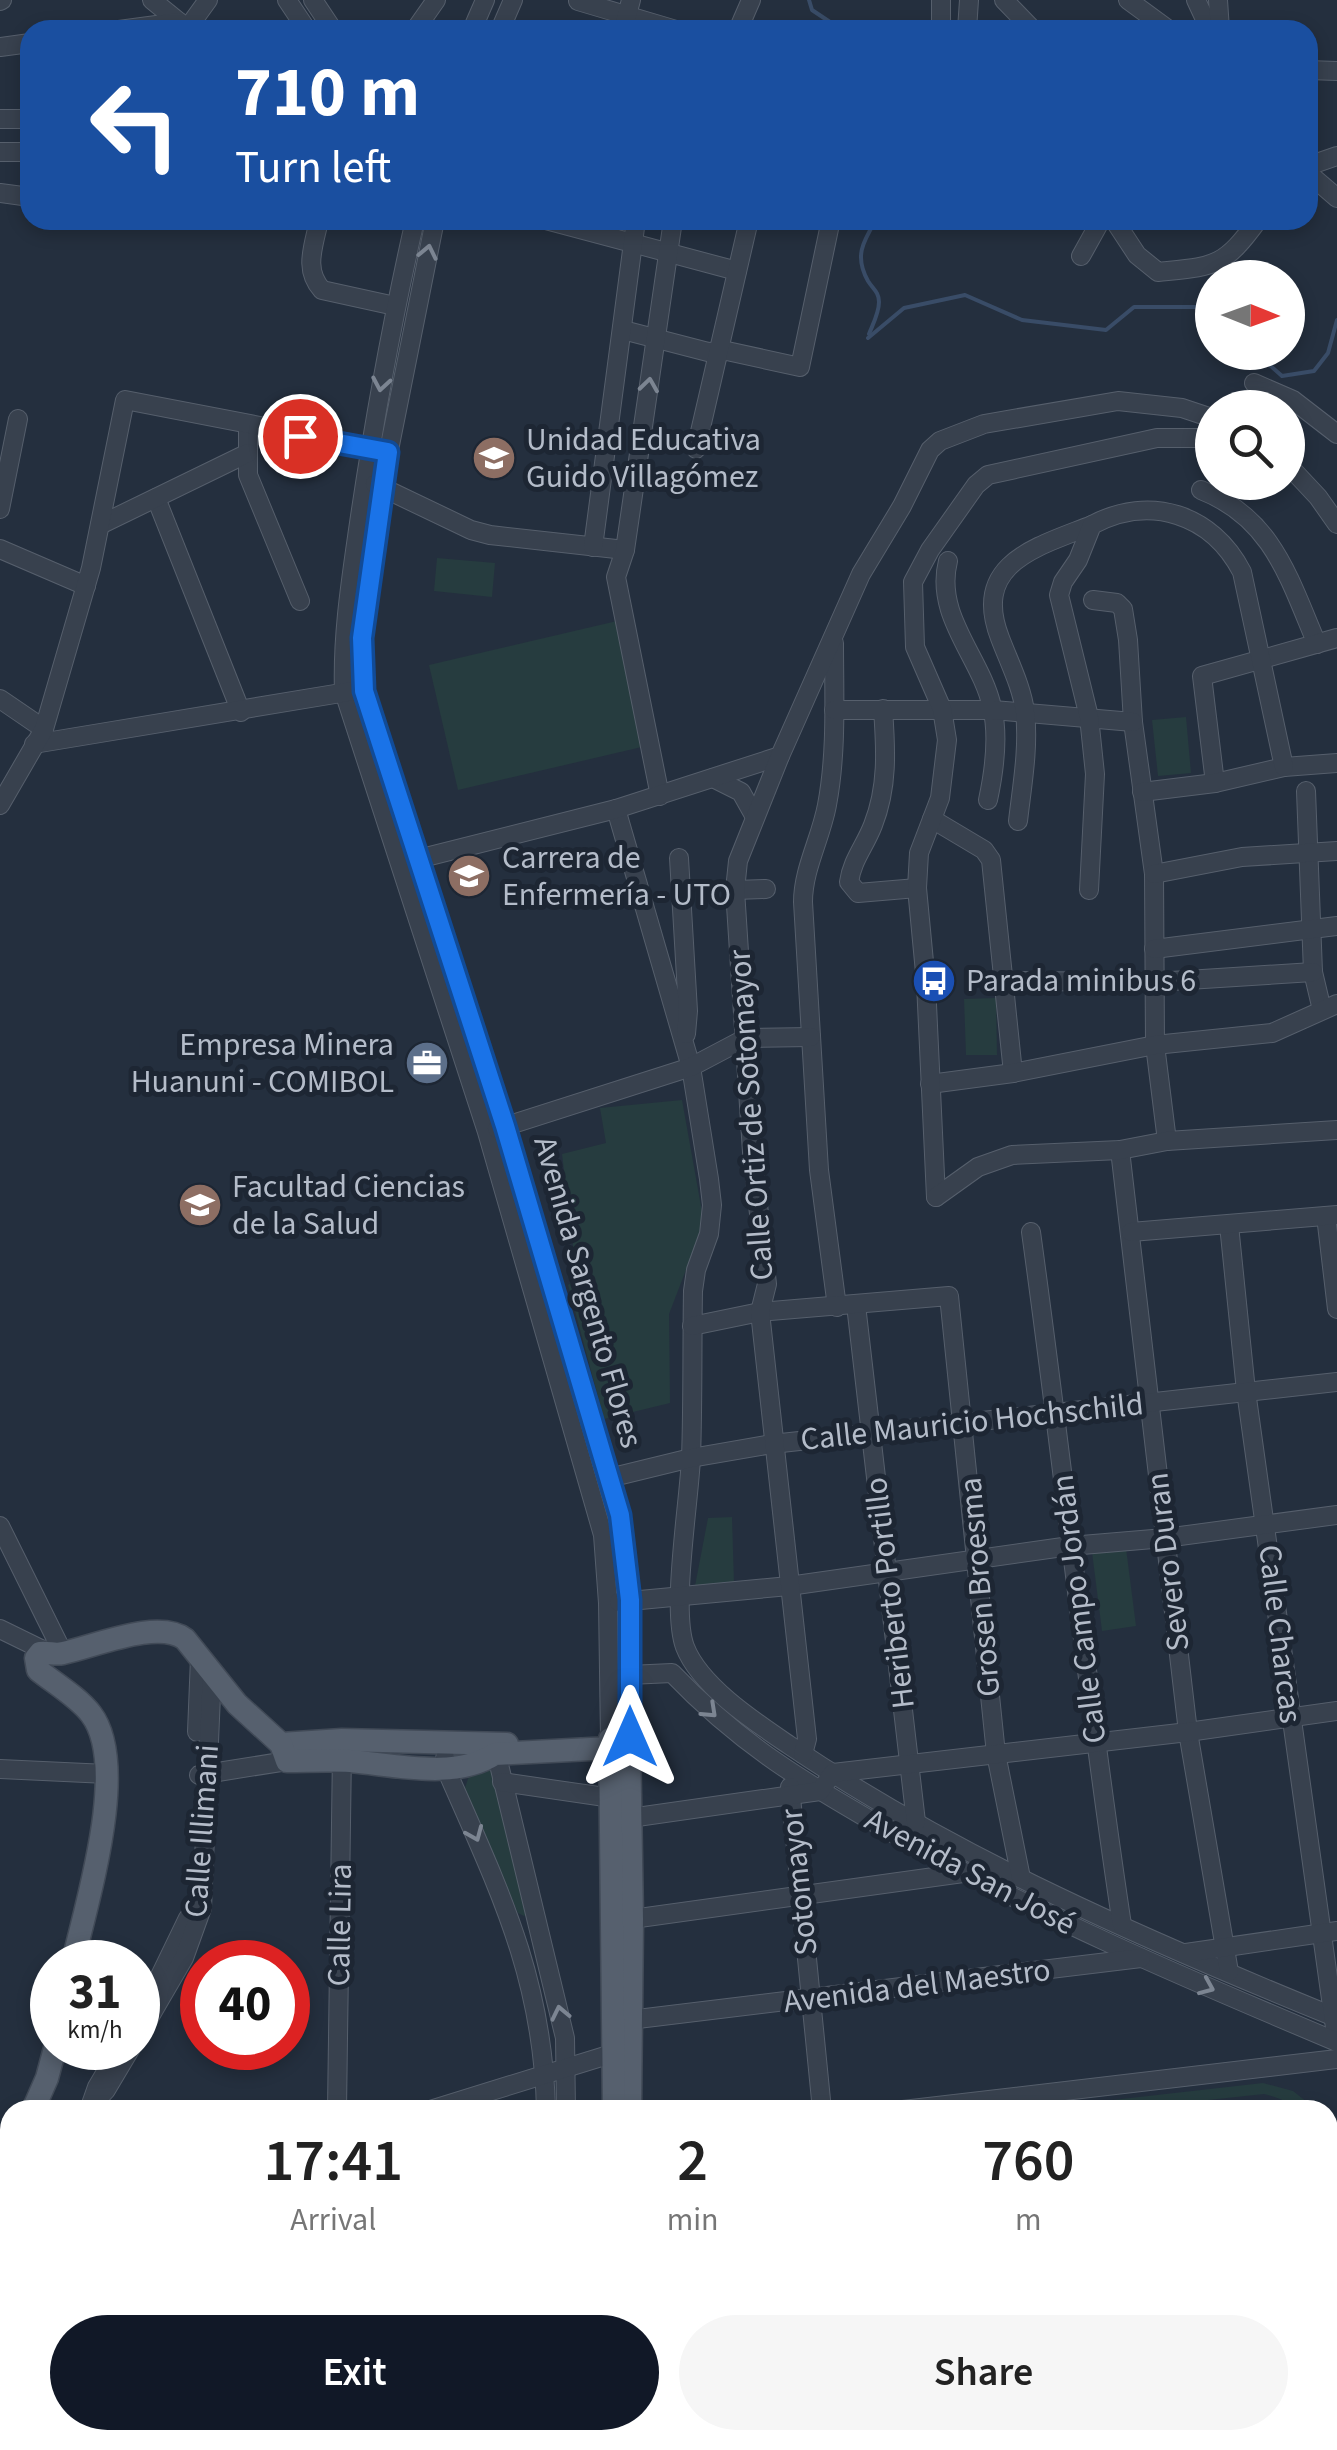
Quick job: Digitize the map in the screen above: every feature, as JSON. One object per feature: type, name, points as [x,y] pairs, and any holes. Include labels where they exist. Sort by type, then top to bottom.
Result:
[{"type":"main road","points":[[78,1940],[103,1822],[107,1774],[104,1750],[91,1714],[49,1658],[166,1630],[185,1640],[237,1704],[284,1753],[444,1743],[494,1749],[620,1743]]},
{"type":"main road","name":"Avenida Sargento Flores","points":[[620,1743],[612,1798],[623,2021]]},
{"type":"main road","name":"Avenida Sargento Flores","points":[[615,2100],[632,1919],[630,1818],[620,1743]]},
{"type":"main road","points":[[342,1751],[446,1769],[480,1763],[494,1749]]},
{"type":"main road","name":"Avenida Sargento Flores","points":[[622,2050],[629,2100]]},
{"type":"main road","points":[[42,2100],[49,2070]]},
{"type":"street","points":[[152,0],[176,20]]},
{"type":"street","points":[[191,20],[208,0]]},
{"type":"street","points":[[1004,0],[1023,20]]},
{"type":"street","points":[[1128,0],[1156,20]]},
{"type":"street","points":[[578,1],[627,15]]},
{"type":"street","points":[[1318,179],[1337,198]]},
{"type":"street","points":[[317,230],[310,270],[322,290],[395,306]]},
{"type":"street","name":"Avenida Sargento Flores","points":[[380,450],[391,330],[413,230]]},
{"type":"street","name":"Avenida Sargento Flores","points":[[433,230],[411,335],[380,450],[348,609],[344,692],[423,902],[609,1478],[624,1536],[630,1600],[629,1675],[620,1743]]},
{"type":"street","points":[[584,230],[737,271]]},
{"type":"street","points":[[592,547],[635,230]]},
{"type":"street","points":[[660,796],[616,577],[625,550],[671,230]]},
{"type":"street","points":[[696,450],[747,230]]},
{"type":"street","points":[[623,330],[800,367],[829,230]]},
{"type":"street","points":[[1082,256],[1095,230]]},
{"type":"street","points":[[1120,230],[1136,255],[1158,272],[1206,267],[1224,260],[1251,230]]},
{"type":"street","points":[[391,330],[411,335]]},
{"type":"street","points":[[1254,382],[1293,400],[1337,434]]},
{"type":"street","points":[[0,805],[39,736],[86,586],[125,400],[380,450]]},
{"type":"street","name":"Calle Ortiz de Sotomayor","points":[[802,1754],[807,1739],[760,1312],[766,1284],[752,1152],[735,890],[738,861],[861,574],[930,450],[940,441],[984,424],[1118,401],[1195,412]]},
{"type":"street","points":[[0,510],[18,419]]},
{"type":"street","points":[[248,426],[248,475],[300,600]]},
{"type":"street","points":[[1195,438],[1157,438],[1097,448],[988,475],[976,484],[930,550],[913,582],[915,647],[942,709],[946,764],[919,853],[917,888],[926,983],[936,1197],[993,1160],[1042,1152],[1120,1150],[1167,1141],[1337,1130]]},
{"type":"street","points":[[100,525],[248,453]]},
{"type":"street","points":[[374,483],[471,530],[625,550]]},
{"type":"street","name":"Avenida Sargento Flores","points":[[374,483],[362,638],[364,691],[418,858],[423,902]]},
{"type":"street","points":[[1305,483],[1337,524]]},
{"type":"street","points":[[1305,493],[1318,497]]},
{"type":"street","points":[[156,498],[241,712]]},
{"type":"street","points":[[1220,500],[1238,510],[1268,539],[1280,557],[1317,644]]},
{"type":"street","points":[[1018,822],[1026,752],[1025,712],[992,612],[995,587],[1022,553],[1111,515],[1148,508],[1191,521],[1230,548],[1242,572],[1284,767]]},
{"type":"street","points":[[1089,890],[1095,774],[1089,717],[1059,596],[1092,525]]},
{"type":"street","points":[[0,549],[86,586]]},
{"type":"street","points":[[948,561],[944,588],[949,609],[993,710],[994,754],[988,800]]},
{"type":"street","points":[[1093,600],[1117,603],[1123,609],[1133,722],[1154,874],[1155,1045],[1167,1141]]},
{"type":"street","points":[[834,638],[827,806],[803,885],[819,1170],[836,1307]]},
{"type":"street","points":[[1215,783],[1202,676],[1337,638]]},
{"type":"street","points":[[39,736],[241,712],[364,691]]},
{"type":"street","points":[[0,699],[39,736]]},
{"type":"street","points":[[883,709],[884,790],[872,828],[854,859],[849,882],[858,893],[917,888]]},
{"type":"street","points":[[834,710],[993,710],[1133,722]]},
{"type":"street","points":[[418,858],[616,809],[780,756]]},
{"type":"street","points":[[1142,792],[1215,783],[1284,767],[1337,763]]},
{"type":"street","points":[[712,778],[741,792],[756,818]]},
{"type":"street","points":[[930,1084],[1013,1073],[1155,1045],[1272,1033],[1329,1008],[1313,972],[1306,791]]},
{"type":"street","name":"Avenida San José","points":[[616,809],[691,1067],[712,1206],[709,1234],[696,1270],[692,1326],[691,1458],[681,1597],[685,1646],[722,1694],[832,1774],[1020,1878],[1181,1954],[1336,2018]]},
{"type":"street","points":[[932,818],[984,850],[990,860],[1013,1073]]},
{"type":"street","points":[[1154,874],[1242,856],[1337,851]]},
{"type":"street","points":[[678,858],[688,1011],[685,1045]]},
{"type":"street","points":[[735,890],[766,889]]},
{"type":"street","points":[[1154,949],[1337,926]]},
{"type":"street","points":[[1006,981],[1156,982],[1313,972]]},
{"type":"street","points":[[496,1129],[691,1067],[746,1038],[810,1037]]},
{"type":"street","name":"Avenida Sargento Flores","points":[[496,1129],[604,1535],[620,1743]]},
{"type":"street","name":"Severo Duran","points":[[1120,1150],[1188,1732],[1229,1972]]},
{"type":"street","points":[[1131,1232],[1331,1215],[1337,1309]]},
{"type":"street","name":"Calle Charcas","points":[[1229,1225],[1246,1391],[1290,1717],[1330,1932],[1337,2042]]},
{"type":"street","name":"Calle Campo Jordán","points":[[1031,1232],[1094,1742],[1122,1925]]},
{"type":"street","name":"Grosen Broesma","points":[[856,1305],[949,1296],[996,1754],[1020,1878]]},
{"type":"street","points":[[692,1326],[760,1312],[856,1305]]},
{"type":"street","name":"Heriberto Portillo","points":[[856,1305],[916,1822]]},
{"type":"street","name":"Calle Mauricio Hochschild","points":[[609,1478],[772,1444],[1337,1382]]},
{"type":"street","points":[[608,1603],[789,1586],[1070,1546],[1165,1538],[1337,1515]]},
{"type":"street","points":[[0,1526],[49,1658]]},
{"type":"street","points":[[6,1632],[49,1658]]},
{"type":"street","name":"Calle Illimani","points":[[160,1974],[191,1906],[205,1665]]},
{"type":"street","name":"Avenida San José","points":[[629,1675],[672,1673],[738,1736],[789,1774],[963,1874],[1140,1958],[1337,2042]]},
{"type":"street","points":[[630,1818],[820,1792],[832,1774],[1337,1711]]},
{"type":"street","points":[[444,1743],[446,1769],[516,1930],[534,1993],[546,2100]]},
{"type":"street","points":[[494,1749],[565,2038],[566,2100]]},
{"type":"street","name":"Calle Lira","points":[[337,2100],[342,1751]]},
{"type":"street","points":[[201,1775],[284,1753]]},
{"type":"street","points":[[0,1769],[107,1774]]},
{"type":"street","name":"Sotomayor","points":[[789,1774],[821,2100]]},
{"type":"street","name":"Calle Illimani","points":[[160,1999],[184,1958],[202,1908],[201,1775]]},
{"type":"street","points":[[502,1782],[612,1798]]},
{"type":"street","points":[[632,1919],[963,1874]]},
{"type":"street","points":[[516,1930],[539,1922]]},
{"type":"street","name":"Avenida del Maestro","points":[[623,2021],[1181,1954],[1330,1932]]},
{"type":"street","points":[[461,2100],[622,2050]]},
{"type":"street","points":[[989,2100],[1337,2059]]},
{"type":"street","points":[[93,2100],[107,2070]]},
{"type":"street","points":[[98,2100],[118,2070]]},
{"type":"green space","points":[[437,558],[495,563],[492,597],[434,591]]},
{"type":"green space","points":[[617,621],[646,746],[458,790],[429,665]]},
{"type":"green space","points":[[1186,717],[1191,773],[1158,776],[1152,720]]},
{"type":"green space","points":[[996,998],[997,1055],[966,1055],[964,999]]},
{"type":"green space","points":[[682,1100],[704,1223],[669,1314],[670,1403],[604,1419],[568,1285],[577,1279],[562,1154],[606,1143],[600,1108]]},
{"type":"green space","points":[[732,1517],[734,1583],[695,1586],[708,1518]]},
{"type":"green space","points":[[1126,1548],[1136,1626],[1102,1631],[1092,1552]]},
{"type":"green space","points":[[494,1771],[527,1914],[524,1916],[518,1913],[465,1788],[469,1776]]},
{"type":"green space","points":[[1263,2083],[1293,2091],[1304,2100],[1281,2100],[1264,2094],[1208,2100],[1113,2100]]},
{"type":"waterway","points":[[809,0],[812,10],[827,20]]},
{"type":"waterway","points":[[869,334],[879,306],[861,257],[871,230]]},
{"type":"waterway","points":[[868,338],[904,308],[965,295],[1022,320],[1106,330],[1134,307],[1195,307]]},
{"type":"waterway","points":[[1275,370],[1282,376],[1314,371],[1328,353],[1337,320]]},
{"type":"place","name":"Unidad Educativa Guido Villagómez","points":[[494,458]]},
{"type":"place","name":"Carrera de Enfermería - UTO","points":[[469,876]]},
{"type":"place","name":"Parada minibus 6","points":[[934,981]]},
{"type":"place","name":"Empresa Minera Huanuni - COMIBOL","points":[[427,1063]]},
{"type":"place","name":"Facultad Ciencias de la Salud","points":[[200,1205]]},
{"type":"route","points":[[300,436],[388,452],[362,638],[364,691],[505,1126],[620,1515],[630,1600],[630,1737]]}]
